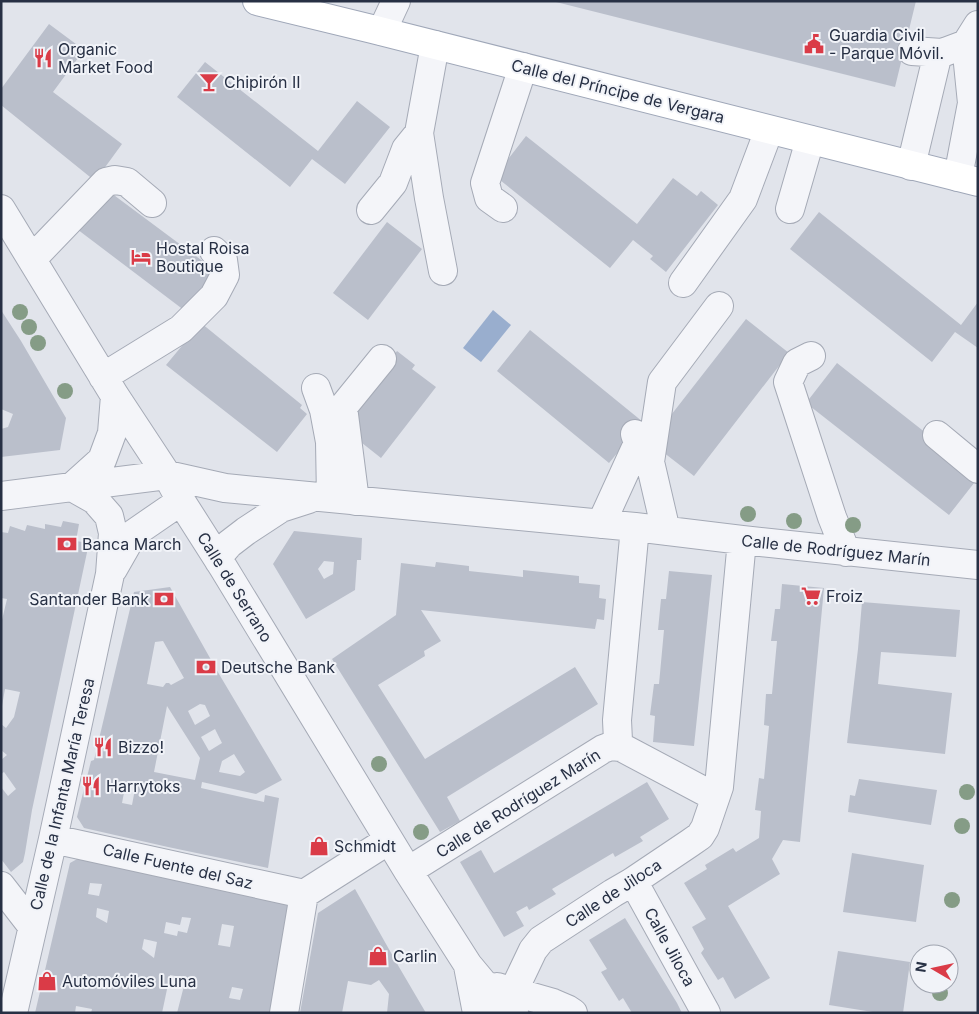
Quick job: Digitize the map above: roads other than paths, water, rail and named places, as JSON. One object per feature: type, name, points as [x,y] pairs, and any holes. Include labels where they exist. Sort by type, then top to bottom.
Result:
[{"type":"main road","name":"Calle del Príncipe de Vergara","points":[[257,1],[968,180]]},
{"type":"street","points":[[377,30],[378,1]]},
{"type":"street","points":[[377,30],[396,1]]},
{"type":"street","points":[[911,166],[925,52],[942,53],[972,34]]},
{"type":"street","points":[[968,180],[972,103],[972,34]]},
{"type":"street","points":[[435,45],[419,133],[443,271]]},
{"type":"street","points":[[503,208],[489,198],[485,183],[523,67]]},
{"type":"street","points":[[683,283],[743,199],[769,130]]},
{"type":"street","points":[[371,210],[394,183],[406,149],[419,133]]},
{"type":"street","points":[[790,209],[810,140]]},
{"type":"street","points":[[32,260],[106,182],[115,180],[127,182],[152,203]]},
{"type":"street","name":"Calle de Serrano","points":[[1,210],[109,386],[167,475],[181,501],[408,871],[474,973],[511,1006]]},
{"type":"street","points":[[72,487],[102,460],[112,433],[109,386],[181,329],[214,296],[225,275],[223,260],[214,250]]},
{"type":"street","points":[[666,531],[650,462],[662,382],[719,306]]},
{"type":"street","points":[[810,356],[796,363],[788,382],[832,517],[846,552]]},
{"type":"street","points":[[335,498],[344,407],[382,359]]},
{"type":"street","points":[[316,388],[324,410],[330,442],[335,498]]},
{"type":"street","points":[[601,524],[638,443],[635,434]]},
{"type":"street","points":[[937,435],[978,469]]},
{"type":"street","name":"Calle de Rodríguez Marín","points":[[1,496],[167,475],[226,488],[635,527],[846,552],[978,565]]},
{"type":"street","name":"Calle de la Infanta María Teresa","points":[[13,1013],[110,574],[113,533],[109,516],[96,500],[72,487]]},
{"type":"street","name":"Calle de Rodríguez Marín","points":[[219,561],[222,552],[229,544],[281,508],[335,498]]},
{"type":"street","name":"Calle de la Infanta María Teresa","points":[[110,574],[133,534],[181,501]]},
{"type":"street","name":"Calle de Rodríguez Marín","points":[[621,747],[618,741],[617,720],[635,527]]},
{"type":"street","name":"Calle de Jiloca","points":[[511,1006],[533,950],[541,940],[700,836],[707,823],[719,787],[742,540]]},
{"type":"street","name":"Calle de Rodríguez Marín","points":[[408,871],[603,749],[612,746],[621,747]]},
{"type":"street","points":[[621,747],[715,798]]},
{"type":"street","name":"Calle Fuente del Saz","points":[[53,838],[304,894]]},
{"type":"street","points":[[284,1013],[304,894],[389,840]]},
{"type":"street","name":"Calle Jiloca","points":[[632,882],[706,1013]]},
{"type":"street","points":[[1,886],[32,926]]},
{"type":"street","name":"Calle de Serrano","points":[[474,973],[477,1013]]},
{"type":"street","points":[[511,1006],[553,1003],[573,1013]]},
{"type":"water","points":[[493,310],[511,325],[481,362],[463,348]]},
{"type":"place","name":"Guardia Civil - Parque Móvil.","points":[[814,44]]},
{"type":"place","name":"Organic Market Food","points":[[43,58]]},
{"type":"place","name":"Chipirón II","points":[[209,82]]},
{"type":"place","name":"Hostal Roisa Boutique","points":[[141,257]]},
{"type":"place","name":"Banca March","points":[[67,544]]},
{"type":"place","name":"Froiz","points":[[811,596]]},
{"type":"place","name":"Santander Bank","points":[[164,599]]},
{"type":"place","name":"Deutsche Bank","points":[[206,667]]},
{"type":"place","name":"Bizzo!","points":[[103,747]]},
{"type":"place","name":"Harrytoks","points":[[91,786]]},
{"type":"place","name":"Schmidt","points":[[319,846]]},
{"type":"place","name":"Carlin","points":[[378,956]]},
{"type":"place","name":"Automóviles Luna","points":[[47,981]]}]
